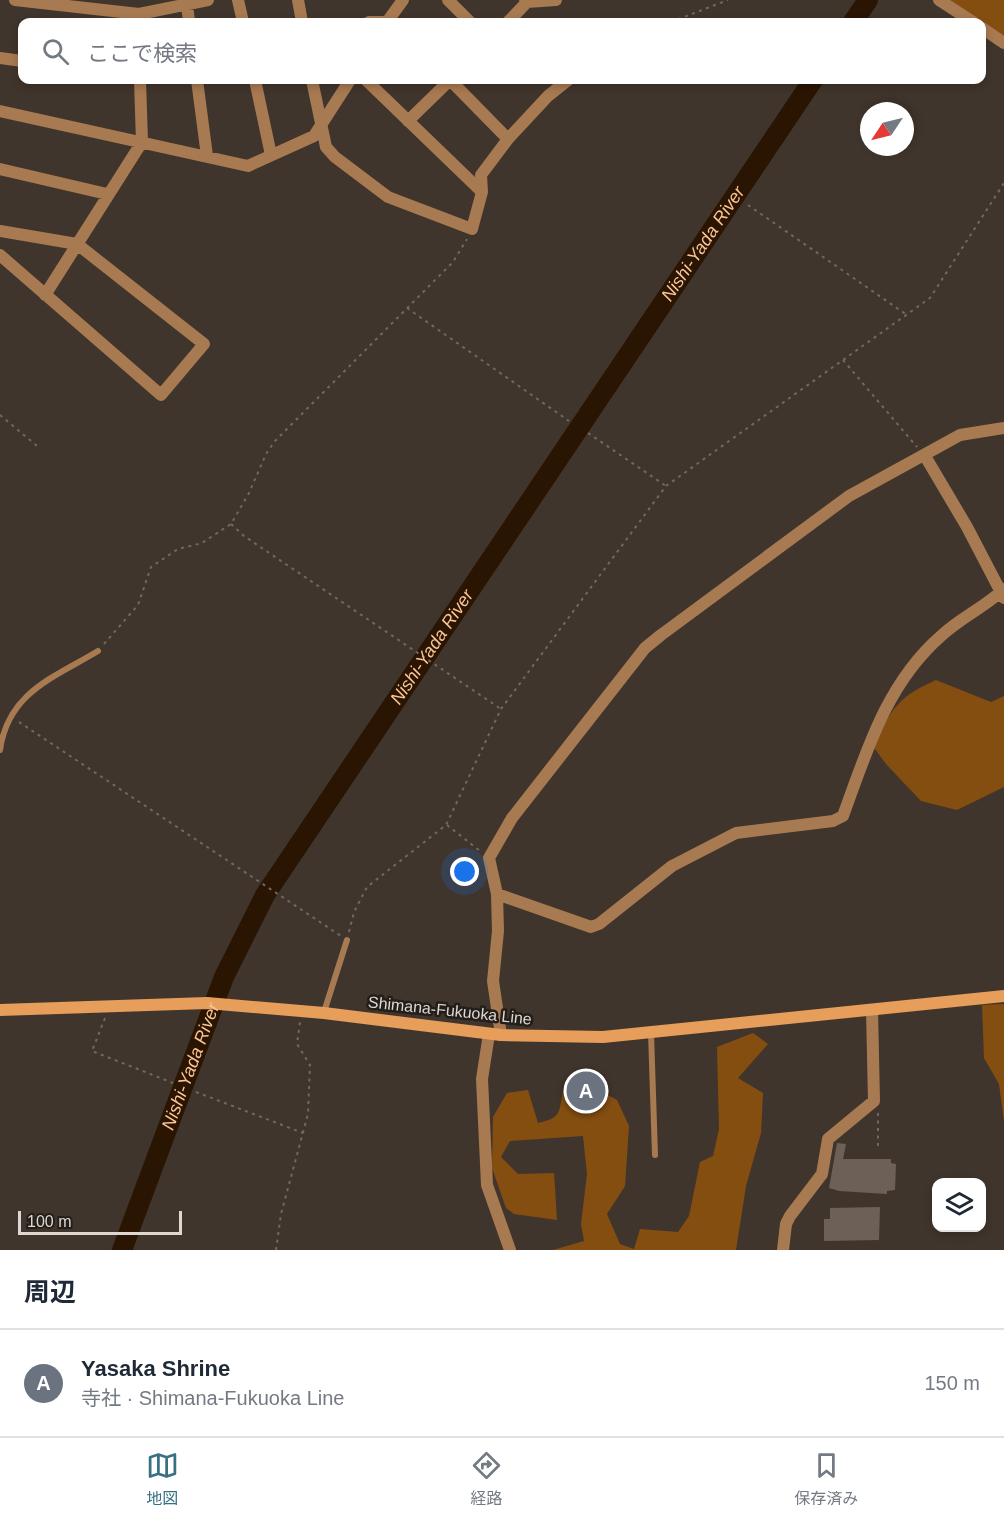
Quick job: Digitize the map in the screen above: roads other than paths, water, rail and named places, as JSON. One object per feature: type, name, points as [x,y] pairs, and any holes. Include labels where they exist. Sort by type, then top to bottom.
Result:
[{"type":"main road","name":"Shimana-Fukuoka Line","points":[[0,1010],[213,1003],[324,1013],[495,1034],[603,1037],[1004,996]]},
{"type":"street","points":[[15,0],[106,5],[139,18],[208,0]]},
{"type":"street","points":[[238,0],[242,18]]},
{"type":"street","points":[[298,0],[301,18]]},
{"type":"street","points":[[390,18],[403,0]]},
{"type":"street","points":[[448,0],[467,18]]},
{"type":"street","points":[[511,18],[526,1],[556,0]]},
{"type":"street","points":[[939,0],[967,18]]},
{"type":"street","points":[[187,4],[189,18]]},
{"type":"street","points":[[986,31],[1004,43]]},
{"type":"street","points":[[0,58],[18,60]]},
{"type":"street","points":[[45,295],[141,142],[140,84]]},
{"type":"street","points":[[198,84],[207,156]]},
{"type":"street","points":[[256,84],[271,155]]},
{"type":"street","points":[[313,84],[326,147],[334,157],[388,197],[472,229],[482,192],[481,175],[508,139],[548,96],[563,84]]},
{"type":"street","points":[[0,111],[248,165],[314,136],[347,84]]},
{"type":"street","points":[[370,84],[482,192]]},
{"type":"street","points":[[408,121],[446,84]]},
{"type":"street","points":[[454,84],[508,139]]},
{"type":"street","points":[[0,169],[107,194]]},
{"type":"street","points":[[0,231],[77,244],[204,344],[161,395],[0,255]]},
{"type":"street","points":[[510,1250],[487,1185],[482,1079],[495,1034],[493,981],[498,931],[497,894],[489,858],[512,818],[645,648],[828,510],[960,435],[1004,428]]},
{"type":"street","points":[[497,894],[591,927],[599,924],[672,866],[736,833],[833,821],[843,816],[878,721],[910,666],[942,635],[1003,593],[925,456]]},
{"type":"street","points":[[783,1250],[786,1224],[790,1216],[822,1174],[828,1139],[874,1101],[872,1010]]},
{"type":"lane","points":[[0,750],[4,728],[26,697],[44,680],[98,651]]},
{"type":"lane","points":[[324,1013],[347,940]]},
{"type":"lane","points":[[651,1033],[655,1155]]},
{"type":"waterway","name":"Nishi-Yada River","points":[[856,18],[868,0]]},
{"type":"waterway","name":"Nishi-Yada River","points":[[122,1250],[224,977],[265,895],[810,84]]},
{"type":"place","name":"Yasaka Shrine","points":[[586,1091]]}]
